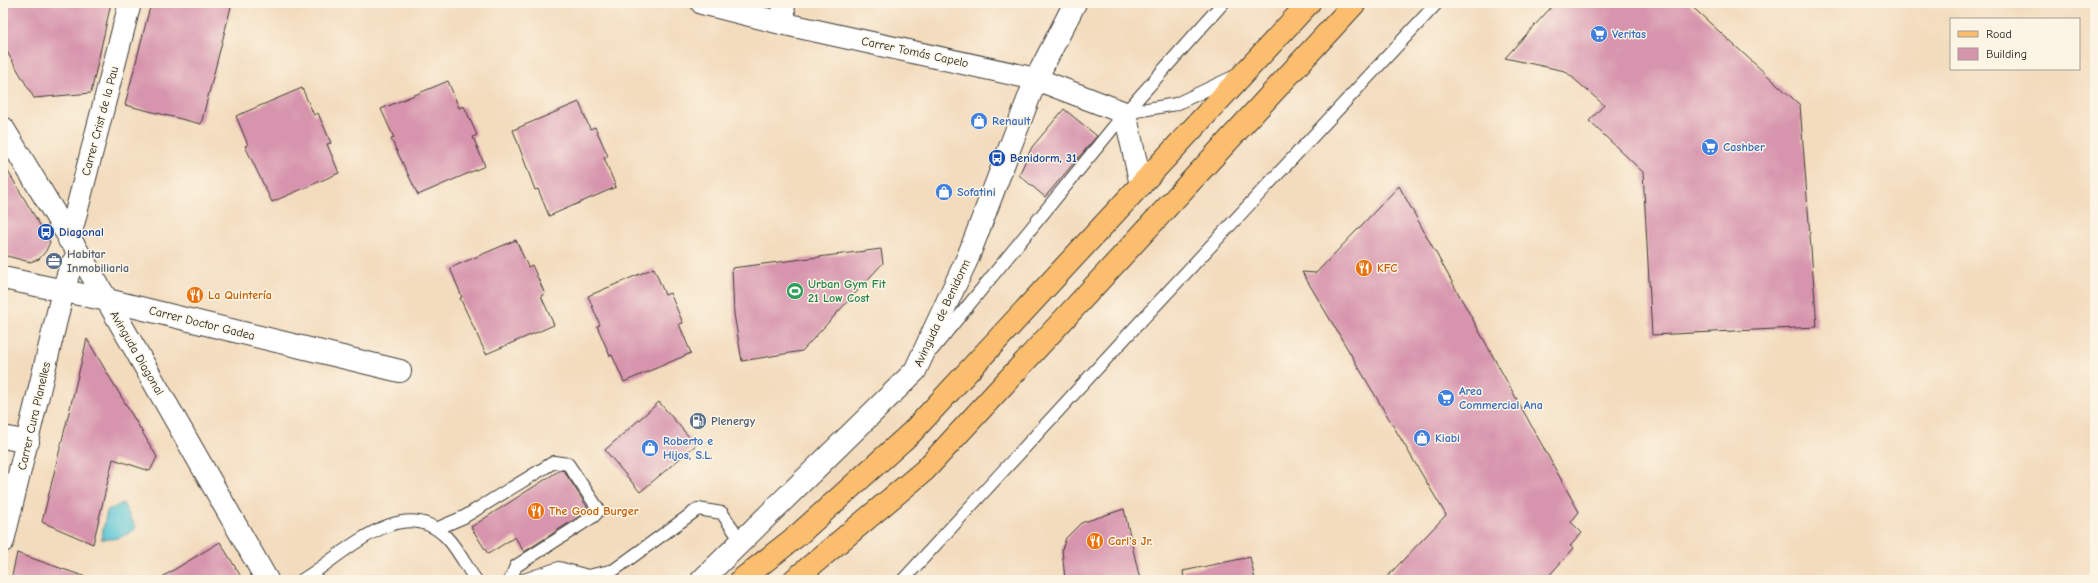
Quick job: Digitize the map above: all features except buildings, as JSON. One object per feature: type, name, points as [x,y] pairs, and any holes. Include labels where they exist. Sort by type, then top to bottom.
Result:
[{"type":"main road","points":[[741,580],[798,535],[912,432],[1309,3]]},
{"type":"main road","points":[[794,580],[925,470],[1355,3]]},
{"type":"street","name":"Carrer Crist de la Pau","points":[[63,290],[71,265],[130,3]]},
{"type":"street","name":"Carrer Tomás Capelo","points":[[702,3],[784,13],[1036,79],[1125,113]]},
{"type":"street","name":"Avinguda de Benidorm","points":[[702,580],[915,371],[968,256],[1036,79],[1075,3]]},
{"type":"street","points":[[1125,113],[1141,185]]},
{"type":"street","name":"Avinguda Diagonal","points":[[3,128],[74,248],[107,300],[267,580]]},
{"type":"street","name":"Carrer Doctor Gadea","points":[[3,278],[107,300],[400,371]]},
{"type":"street","name":"Carrer Cura Planelles","points":[[3,541],[28,442],[63,290]]},
{"type":"street","points":[[3,437],[28,442]]},
{"type":"lane","points":[[915,371],[1125,113],[1223,3]]},
{"type":"lane","points":[[903,580],[1126,337],[1437,3]]},
{"type":"lane","points":[[1125,113],[1176,104],[1246,71]]},
{"type":"lane","points":[[436,529],[464,517],[554,462],[568,464],[599,510],[594,516],[516,566],[510,580]]},
{"type":"lane","points":[[524,580],[560,568],[588,576],[614,570],[698,509],[722,513],[741,541]]},
{"type":"lane","points":[[307,579],[378,528],[410,520],[427,523],[444,535],[476,580]]},
{"type":"water","points":[[123,503],[136,528],[128,534],[120,537],[101,539],[107,511]]},
{"type":"place","name":"Veritas","points":[[1599,34]]},
{"type":"place","name":"Renault","points":[[979,121]]},
{"type":"place","name":"Cashber","points":[[1710,147]]},
{"type":"place","name":"Benidorm, 31","points":[[997,158]]},
{"type":"place","name":"Sofatini","points":[[944,192]]},
{"type":"place","name":"Diagonal","points":[[46,232]]},
{"type":"place","name":"Habitar Inmobiliaria","points":[[54,261]]},
{"type":"place","name":"KFC","points":[[1364,268]]},
{"type":"place","name":"Urban Gym Fit 21 Low Cost","points":[[795,291]]},
{"type":"place","name":"La Quintería","points":[[195,295]]},
{"type":"place","name":"Area Commercial Ana","points":[[1446,398]]},
{"type":"place","name":"Plenergy","points":[[698,421]]},
{"type":"place","name":"Kiabi","points":[[1422,438]]},
{"type":"place","name":"Roberto e Hijos, S.L.","points":[[650,448]]},
{"type":"place","name":"The Good Burger","points":[[536,511]]},
{"type":"place","name":"Carl's Jr.","points":[[1095,541]]}]
